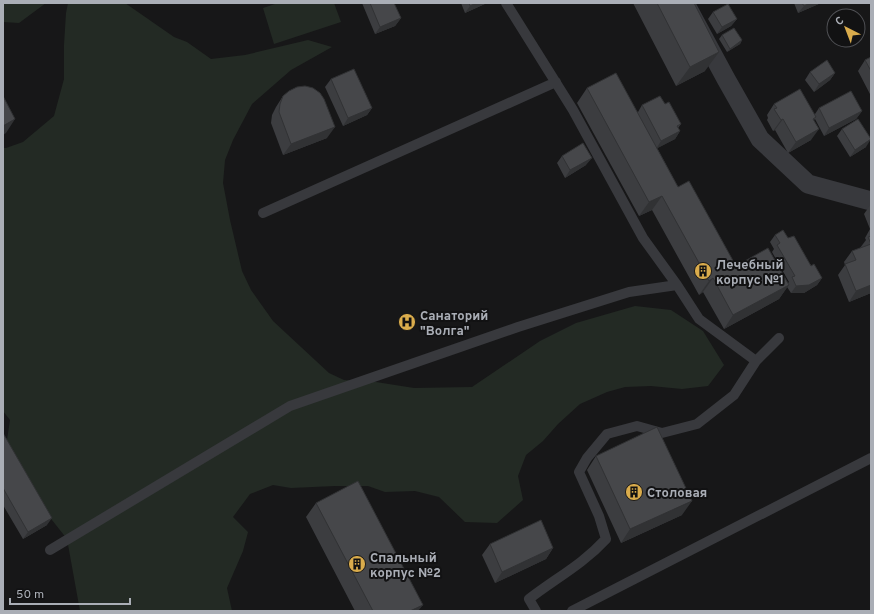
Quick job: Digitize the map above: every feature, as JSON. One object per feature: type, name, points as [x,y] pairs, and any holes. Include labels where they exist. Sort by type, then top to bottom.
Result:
[{"type":"street","points":[[685,3],[726,80],[760,138],[808,184],[871,201]]},
{"type":"lane","points":[[506,3],[573,110],[643,238],[677,285],[699,319],[756,361]]},
{"type":"lane","points":[[263,212],[556,82]]},
{"type":"lane","points":[[50,550],[290,406],[518,327],[629,292],[677,285]]},
{"type":"lane","points":[[536,611],[529,599],[578,565],[593,553],[606,539],[599,516],[579,472],[587,458],[607,434],[637,426],[662,433],[697,424],[734,395],[756,361],[779,338]]},
{"type":"lane","points":[[572,611],[871,458]]},
{"type":"shaded area","points":[[3,3],[46,3],[19,23],[3,22]]},
{"type":"shaded area","points":[[68,3],[125,3],[174,37],[187,42],[211,59],[245,55],[308,40],[332,47],[291,70],[252,104],[233,140],[225,160],[223,183],[242,271],[251,290],[273,321],[329,373],[344,380],[376,382],[414,388],[472,387],[540,341],[576,323],[635,306],[671,310],[703,331],[724,365],[708,386],[682,389],[651,386],[625,387],[607,392],[580,404],[558,424],[543,441],[526,455],[518,476],[523,500],[497,523],[465,522],[439,497],[415,491],[385,492],[368,486],[291,488],[273,485],[250,494],[233,517],[248,532],[243,551],[227,588],[232,611],[80,611],[67,539],[18,477],[5,453],[10,420],[3,411],[3,148],[23,142],[54,116],[64,79],[64,45]]},
{"type":"shaded area","points":[[278,3],[334,3],[341,22],[274,44],[263,8]]},
{"type":"building","points":[[370,3],[394,3],[401,18],[380,27]]},
{"type":"building","points":[[469,3],[476,3],[470,6]]},
{"type":"building","points":[[657,3],[694,3],[719,52],[690,67]]},
{"type":"building","points":[[802,3],[810,3],[804,6]]},
{"type":"building","points":[[728,4],[737,19],[722,27],[713,12]]},
{"type":"building","points":[[734,28],[742,40],[730,49],[722,35]]},
{"type":"building","points":[[871,57],[871,71],[865,60]]},
{"type":"building","points":[[827,60],[835,73],[819,84],[810,72]]},
{"type":"building","points":[[354,69],[372,108],[348,118],[331,79]]},
{"type":"building","points":[[616,73],[678,187],[689,181],[736,266],[768,248],[789,285],[733,315],[713,278],[709,281],[662,196],[649,202],[587,88]]},
{"type":"building","points":[[305,86],[313,88],[320,93],[324,99],[335,127],[291,144],[279,112],[280,104],[283,96],[289,91],[297,87]]},
{"type":"building","points":[[800,89],[816,117],[813,119],[819,129],[796,142],[783,119],[781,120],[774,109],[777,108],[774,104]]},
{"type":"building","points":[[851,91],[862,111],[829,128],[819,108]]},
{"type":"building","points":[[3,96],[15,119],[3,126]]},
{"type":"building","points":[[660,96],[665,104],[669,102],[681,124],[677,126],[680,131],[661,141],[642,105]]},
{"type":"building","points":[[858,119],[871,139],[855,150],[842,129]]},
{"type":"building","points":[[583,143],[592,158],[570,170],[562,156]]},
{"type":"building","points":[[783,230],[788,238],[794,236],[811,266],[814,264],[822,278],[809,285],[796,286],[792,277],[795,276],[777,245],[780,243],[775,235]]},
{"type":"building","points":[[871,236],[871,244],[868,237]]},
{"type":"building","points":[[871,244],[871,285],[856,291],[845,264],[856,260],[852,251]]},
{"type":"building","name":"Столовая","points":[[657,427],[692,501],[630,529],[596,456]]},
{"type":"building","points":[[3,433],[52,518],[28,532],[3,488]]},
{"type":"building","name":"Спальный корпус №2","points":[[358,481],[423,605],[410,611],[373,611],[316,503]]},
{"type":"building","points":[[541,520],[553,548],[502,572],[490,544]]},
{"type":"place","name":"Лечебный корпус №1","points":[[703,271]]},
{"type":"place","name":"Санаторий \"Волга\"","points":[[407,322]]},
{"type":"place","name":"Столовая","points":[[634,492]]},
{"type":"place","name":"Спальный корпус №2","points":[[357,564]]}]
